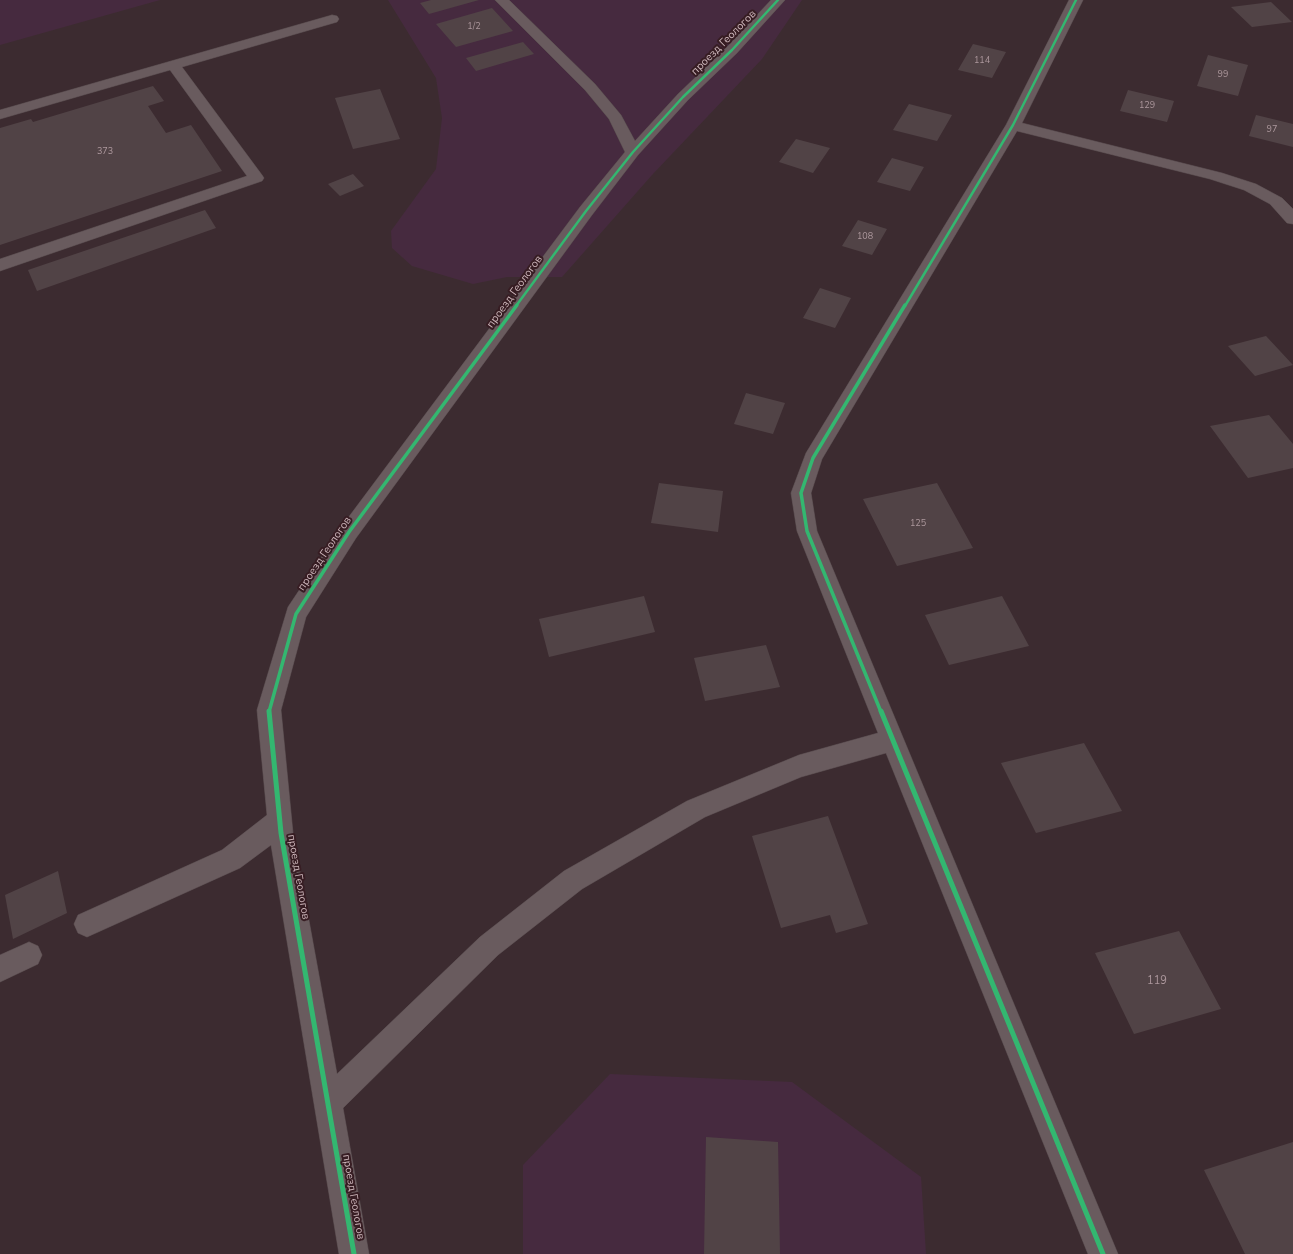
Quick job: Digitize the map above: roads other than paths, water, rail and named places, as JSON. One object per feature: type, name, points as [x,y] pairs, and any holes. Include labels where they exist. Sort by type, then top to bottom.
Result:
[{"type":"street","points":[[502,0],[590,87],[616,118],[633,152]]},
{"type":"street","name":"проезд Геологов","points":[[354,1254],[280,820],[269,710],[296,614],[349,532],[586,211],[633,152],[683,96],[732,50],[778,0]]},
{"type":"street","points":[[1076,0],[1013,125],[813,458],[801,493],[806,531],[1103,1254]]},
{"type":"street","points":[[0,115],[332,19]]},
{"type":"street","points":[[0,265],[256,178],[173,65]]},
{"type":"street","points":[[1013,125],[1216,176],[1250,187],[1276,201],[1293,219]]},
{"type":"street","points":[[328,1102],[489,946],[573,880],[696,809],[799,766],[892,740]]},
{"type":"street","points":[[87,924],[230,859],[262,836],[280,820]]},
{"type":"street","points":[[0,969],[29,955]]}]
